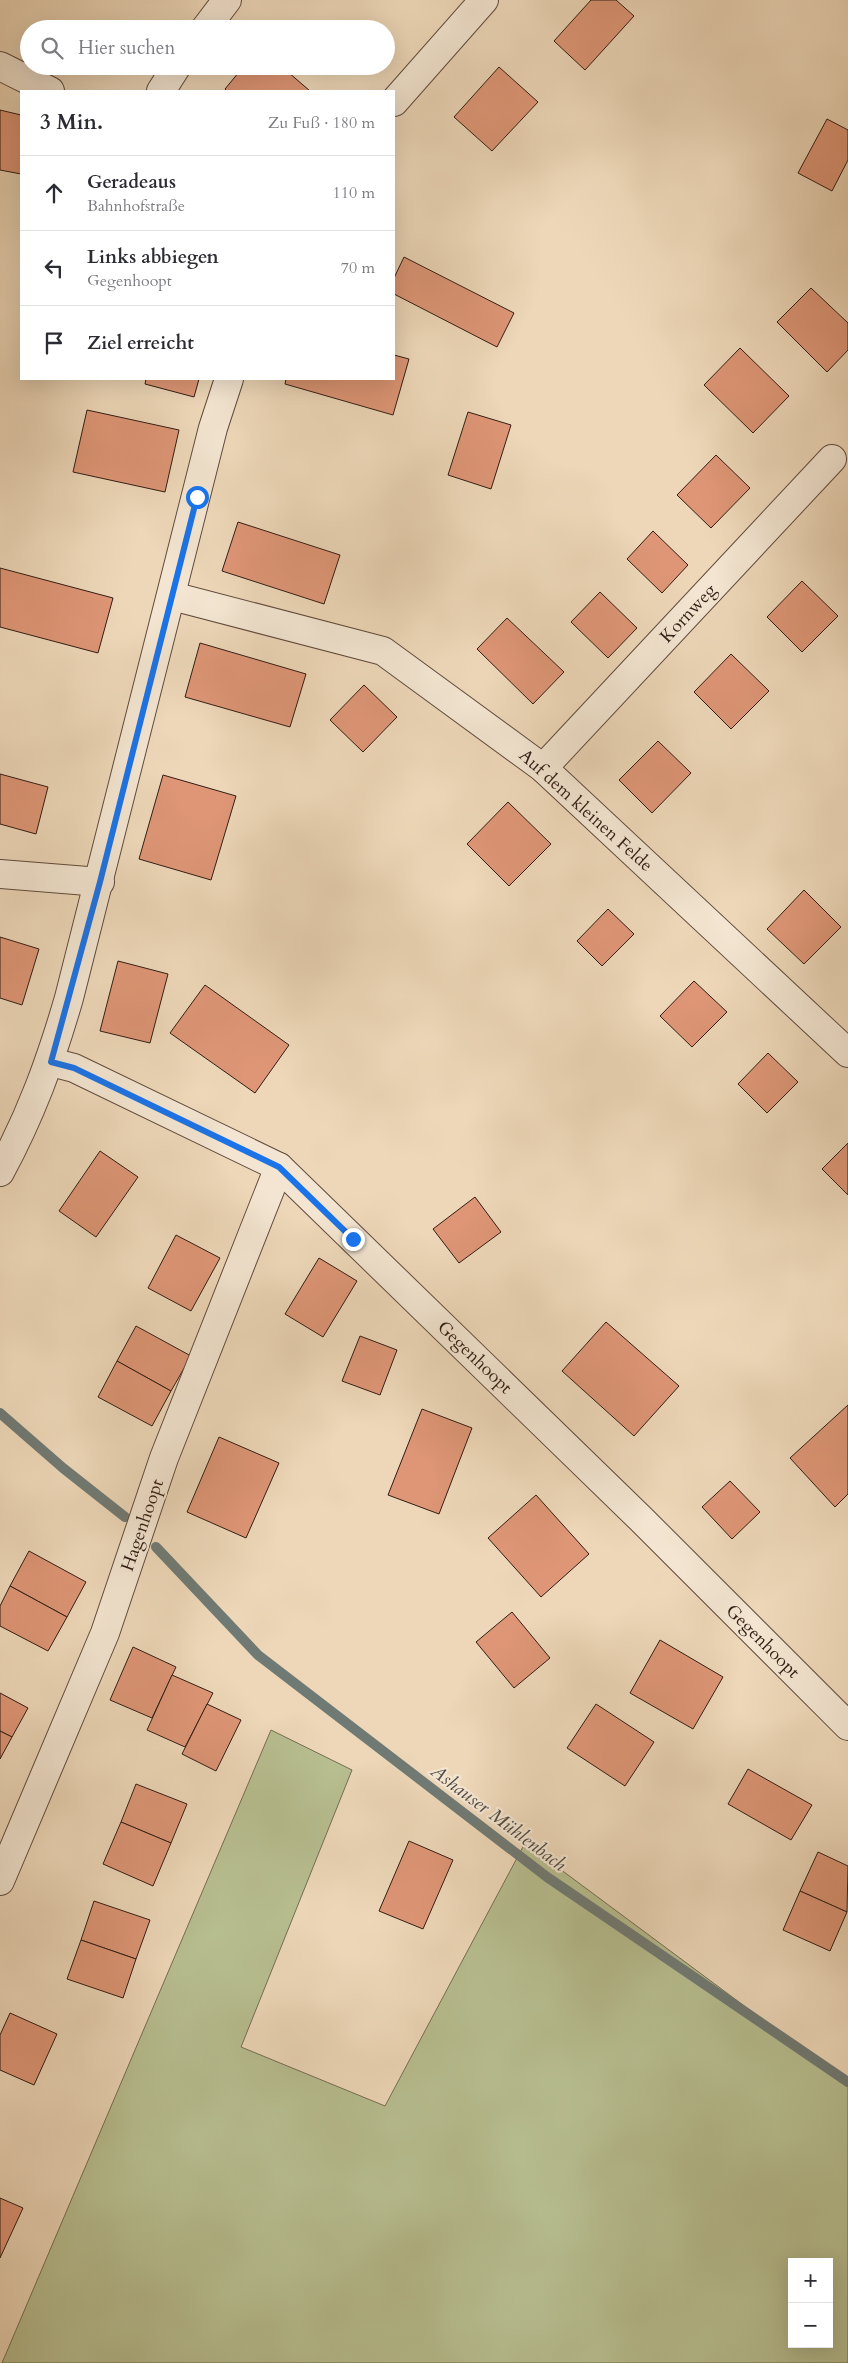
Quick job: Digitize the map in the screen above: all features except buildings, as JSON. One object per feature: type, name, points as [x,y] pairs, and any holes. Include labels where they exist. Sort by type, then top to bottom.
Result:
[{"type":"street","points":[[212,20],[227,0]]},
{"type":"street","points":[[395,101],[484,0]]},
{"type":"street","points":[[0,66],[48,90]]},
{"type":"street","points":[[162,90],[171,75]]},
{"type":"street","points":[[0,1172],[25,1126],[51,1062],[100,882],[213,428],[229,380]]},
{"type":"street","name":"Kornweg","points":[[543,768],[832,458]]},
{"type":"street","name":"Auf dem kleinen Felde","points":[[172,596],[383,651],[543,768],[848,1053]]},
{"type":"street","points":[[0,874],[100,882]]},
{"type":"street","name":"Gegenhoopt","points":[[51,1062],[74,1068],[279,1167],[641,1519],[848,1726]]},
{"type":"street","name":"Hagenhoopt","points":[[0,1881],[105,1633],[164,1458],[279,1167]]},
{"type":"green space","points":[[271,1730],[352,1770],[241,2047],[385,2106],[525,1843],[848,2083],[848,2363],[2,2363]]},
{"type":"waterway","name":"Ashauser Mühlenbach","points":[[0,1413],[63,1468],[125,1517]]},
{"type":"waterway","name":"Ashauser Mühlenbach","points":[[156,1547],[258,1655],[547,1877],[848,2082]]},
{"type":"route","points":[[197,497],[100,882],[51,1062],[74,1068],[279,1167],[353,1239]]}]
